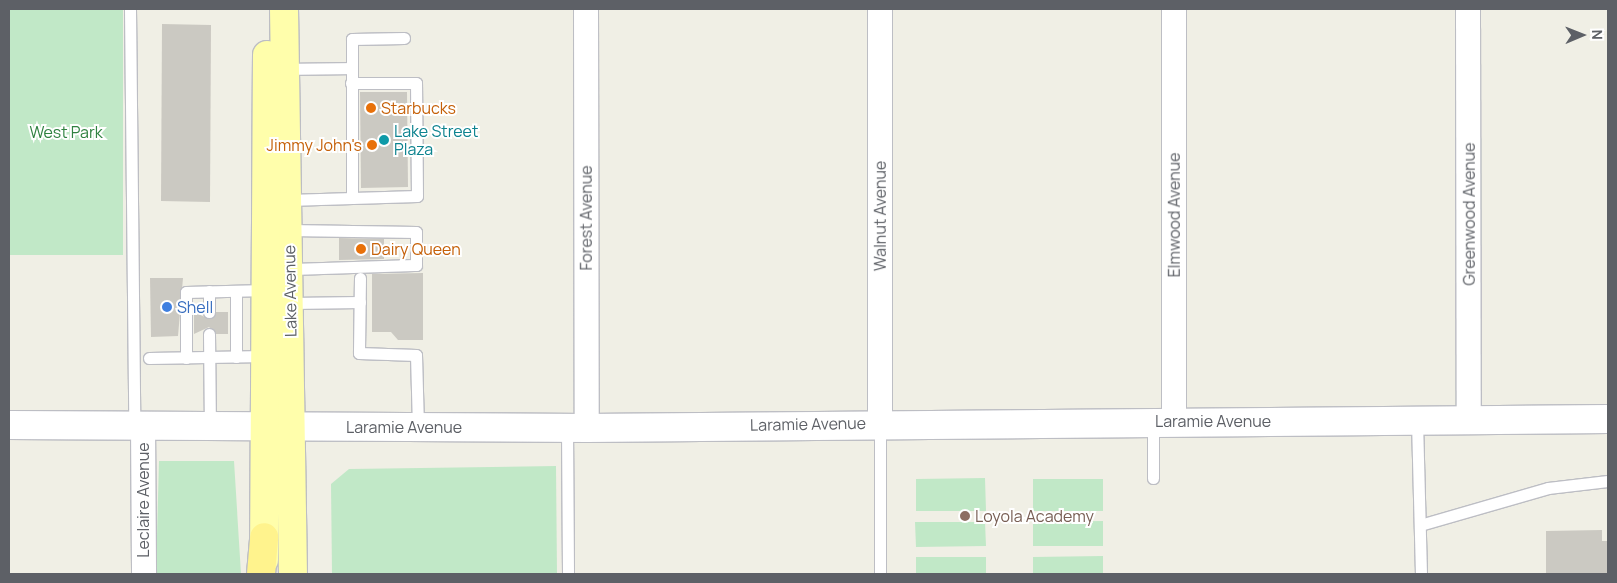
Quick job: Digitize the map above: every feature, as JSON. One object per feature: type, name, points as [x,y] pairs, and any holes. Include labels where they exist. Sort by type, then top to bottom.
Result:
[{"type":"highway","points":[[263,574],[264,537]]},
{"type":"main road","name":"Lake Avenue","points":[[264,537],[267,9]]},
{"type":"main road","name":"Lake Avenue","points":[[284,9],[293,427],[293,574]]},
{"type":"street","name":"Forest Avenue","points":[[577,428],[586,9]]},
{"type":"street","name":"Walnut Avenue","points":[[880,9],[880,422]]},
{"type":"street","name":"Elmwood Avenue","points":[[1163,422],[1174,9]]},
{"type":"street","name":"Greenwood Avenue","points":[[1468,9],[1469,420]]},
{"type":"street","name":"Laramie Avenue","points":[[9,424],[577,428],[880,422],[1608,419]]},
{"type":"street","name":"Leclaire Avenue","points":[[139,425],[144,574]]},
{"type":"lane","points":[[130,9],[139,425]]},
{"type":"lane","points":[[352,198],[352,39],[404,38]]},
{"type":"lane","points":[[286,69],[351,68]]},
{"type":"lane","points":[[288,200],[417,196],[416,83],[351,83]]},
{"type":"lane","points":[[289,230],[416,232],[416,265],[290,269]]},
{"type":"lane","points":[[360,278],[359,353],[416,355],[418,427]]},
{"type":"lane","points":[[186,358],[186,292],[266,290]]},
{"type":"lane","points":[[209,291],[209,312]]},
{"type":"lane","points":[[236,291],[236,357]]},
{"type":"lane","points":[[291,303],[360,302]]},
{"type":"lane","points":[[209,334],[210,426]]},
{"type":"lane","points":[[149,358],[265,356]]},
{"type":"lane","points":[[1417,420],[1421,574]]},
{"type":"lane","points":[[880,422],[880,574]]},
{"type":"lane","points":[[1153,478],[1163,422]]},
{"type":"lane","points":[[568,574],[577,428]]},
{"type":"lane","points":[[1420,525],[1548,488],[1608,482]]},
{"type":"green space","name":"West Park","points":[[9,9],[123,9],[123,255],[9,255]]},
{"type":"green space","points":[[159,461],[234,461],[241,574],[156,574]]},
{"type":"green space","points":[[556,466],[557,574],[332,574],[331,484],[349,469]]},
{"type":"green space","points":[[985,478],[986,511],[916,511],[916,479]]},
{"type":"green space","points":[[1033,479],[1103,479],[1103,511],[1033,511]]},
{"type":"green space","points":[[1103,521],[1103,546],[1033,546],[1033,522]]},
{"type":"green space","points":[[915,522],[985,522],[986,546],[916,547]]},
{"type":"green space","points":[[1103,556],[1103,574],[1033,574],[1033,557]]},
{"type":"green space","points":[[916,557],[986,557],[986,574],[916,574]]},
{"type":"building","points":[[162,24],[211,25],[210,202],[161,201]]},
{"type":"building","name":"Lake Street Plaza","points":[[360,92],[407,92],[408,187],[361,188]]},
{"type":"building","name":"Dairy Queen","points":[[339,238],[384,239],[384,259],[339,260]]},
{"type":"building","points":[[423,273],[423,340],[398,340],[391,332],[372,332],[372,274]]},
{"type":"building","name":"Shell","points":[[150,278],[183,278],[178,336],[151,337]]},
{"type":"building","name":"Shell","points":[[194,312],[209,319],[216,312],[228,312],[228,334],[216,334],[209,327],[194,334]]},
{"type":"building","points":[[1602,530],[1602,541],[1608,541],[1608,574],[1546,574],[1546,531]]},
{"type":"place","name":"Starbucks","points":[[371,108]]},
{"type":"place","name":"Lake Street Plaza","points":[[384,140]]},
{"type":"place","name":"Jimmy John's","points":[[372,145]]},
{"type":"place","name":"Dairy Queen","points":[[361,249]]},
{"type":"place","name":"Shell","points":[[167,307]]},
{"type":"place","name":"Loyola Academy","points":[[965,516]]}]
